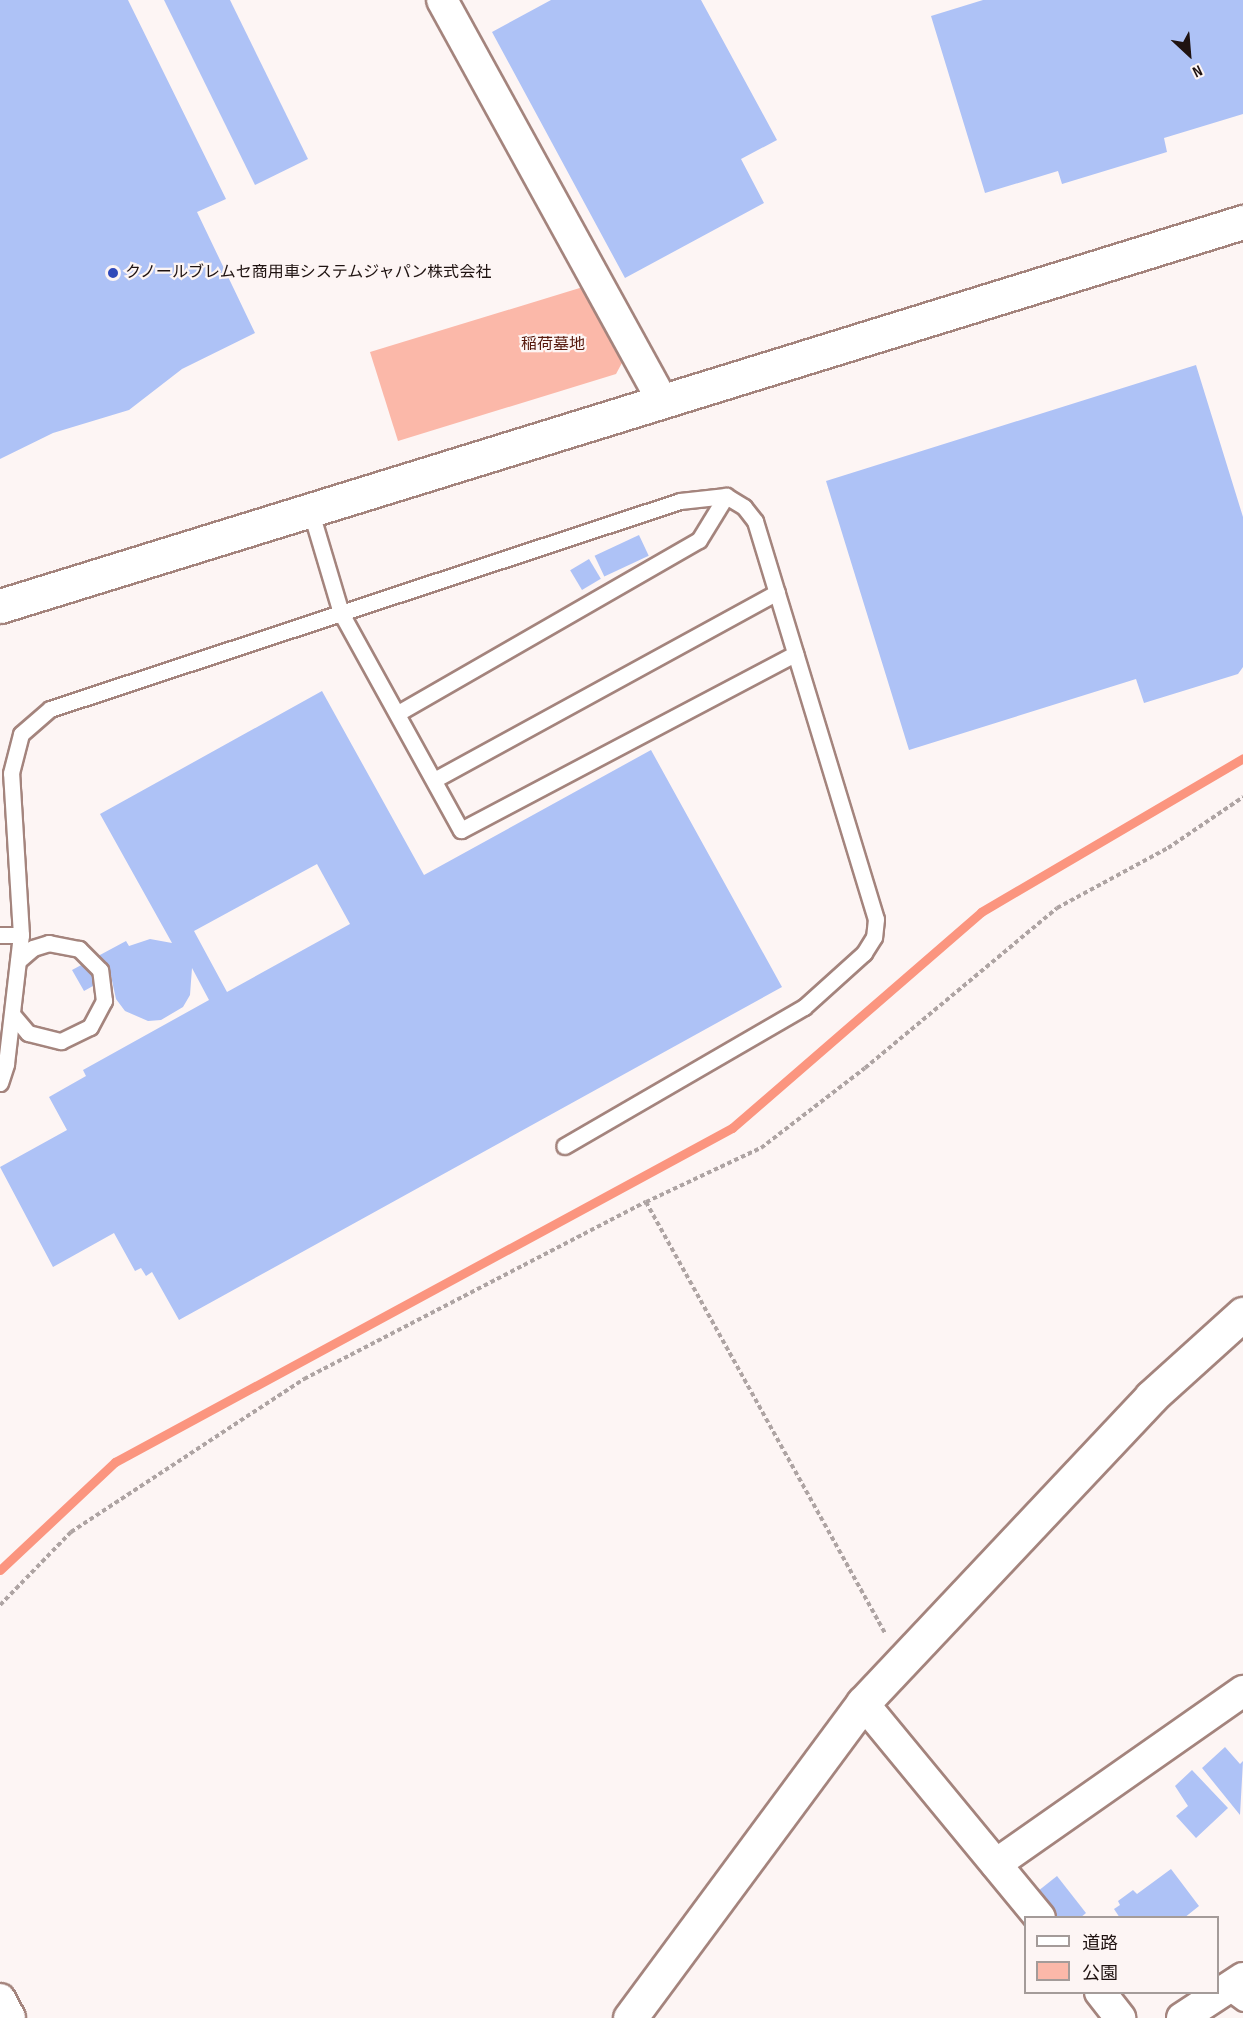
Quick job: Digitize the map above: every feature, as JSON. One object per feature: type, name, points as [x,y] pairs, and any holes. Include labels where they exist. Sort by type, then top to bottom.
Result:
[{"type":"street","points":[[442,0],[662,400]]},
{"type":"street","points":[[0,606],[1243,222]]},
{"type":"street","points":[[630,2018],[863,1703],[900,1661],[1151,1397],[1243,1314]]},
{"type":"street","points":[[996,1864],[1243,1690]]},
{"type":"street","points":[[863,1703],[1039,1916]]},
{"type":"street","points":[[1182,2018],[1237,1991]]},
{"type":"street","points":[[1102,1994],[1120,2018]]},
{"type":"street","points":[[0,1999],[10,2018]]},
{"type":"lane","points":[[398,713],[699,540],[726,496]]},
{"type":"lane","points":[[0,1083],[12,1014],[21,934],[11,773],[21,734],[50,709],[680,501],[726,496],[744,507],[755,521],[876,919],[874,937],[864,954],[804,1007],[564,1146]]},
{"type":"lane","points":[[310,509],[341,613],[461,830],[795,654]]},
{"type":"lane","points":[[434,780],[777,592]]},
{"type":"lane","points":[[0,935],[21,934]]},
{"type":"lane","points":[[12,1014],[28,1033],[61,1041],[90,1027],[104,1000],[100,970],[79,949],[49,944],[33,948],[18,961]]},
{"type":"path","points":[[0,1605],[71,1532],[304,1379],[646,1202],[761,1148],[865,1068],[1057,908],[1168,848],[1243,797]]},
{"type":"path","points":[[646,1202],[900,1661]]},
{"type":"green space","name":"稲荷墓地","points":[[583,287],[623,361],[616,374],[398,441],[370,352]]},
{"type":"building","name":"クノールブレムセ商用車システムジャパン株式会社","points":[[0,0],[128,0],[226,199],[197,212],[255,333],[182,369],[129,410],[53,433],[0,459]]},
{"type":"building","points":[[164,0],[230,0],[308,159],[255,185]]},
{"type":"building","points":[[551,0],[701,0],[777,140],[741,159],[764,203],[625,278],[492,32]]},
{"type":"building","points":[[983,0],[1243,0],[1243,114],[1164,138],[1167,152],[1062,184],[1058,171],[985,193],[931,16]]},
{"type":"building","points":[[1196,365],[1243,517],[1243,667],[1238,674],[1144,703],[1136,679],[909,750],[826,481]]},
{"type":"building","points":[[639,535],[649,556],[604,577],[595,556]]},
{"type":"building","points":[[589,559],[601,579],[582,590],[570,570]]},
{"type":"building","points":[[322,691],[424,875],[651,750],[782,987],[179,1320],[152,1272],[146,1276],[141,1268],[135,1271],[114,1233],[53,1267],[0,1167],[67,1130],[49,1097],[86,1076],[83,1070],[209,1000],[192,968],[190,995],[183,1007],[161,1020],[148,1021],[125,1011],[116,999],[111,976],[84,991],[72,970],[126,941],[129,946],[150,939],[172,943],[100,814]],"holes":[[[317,864],[350,924],[227,992],[194,931]]]},
{"type":"building","points":[[1225,1747],[1240,1764],[1243,1761],[1240,1815],[1202,1768]]},
{"type":"building","points":[[1192,1770],[1228,1808],[1196,1838],[1176,1816],[1188,1806],[1175,1786]]},
{"type":"building","points":[[1171,1869],[1199,1906],[1186,1916],[1119,1916],[1114,1909],[1120,1905],[1118,1901],[1133,1890],[1137,1894]]},
{"type":"building","points":[[1057,1876],[1086,1913],[1082,1916],[1049,1916],[1033,1895]]},
{"type":"waterway","points":[[0,1570],[115,1462],[732,1128],[981,912],[1243,758]]},
{"type":"place","name":"クノールブレムセ商用車システムジャパン株式会社","points":[[113,273]]}]
